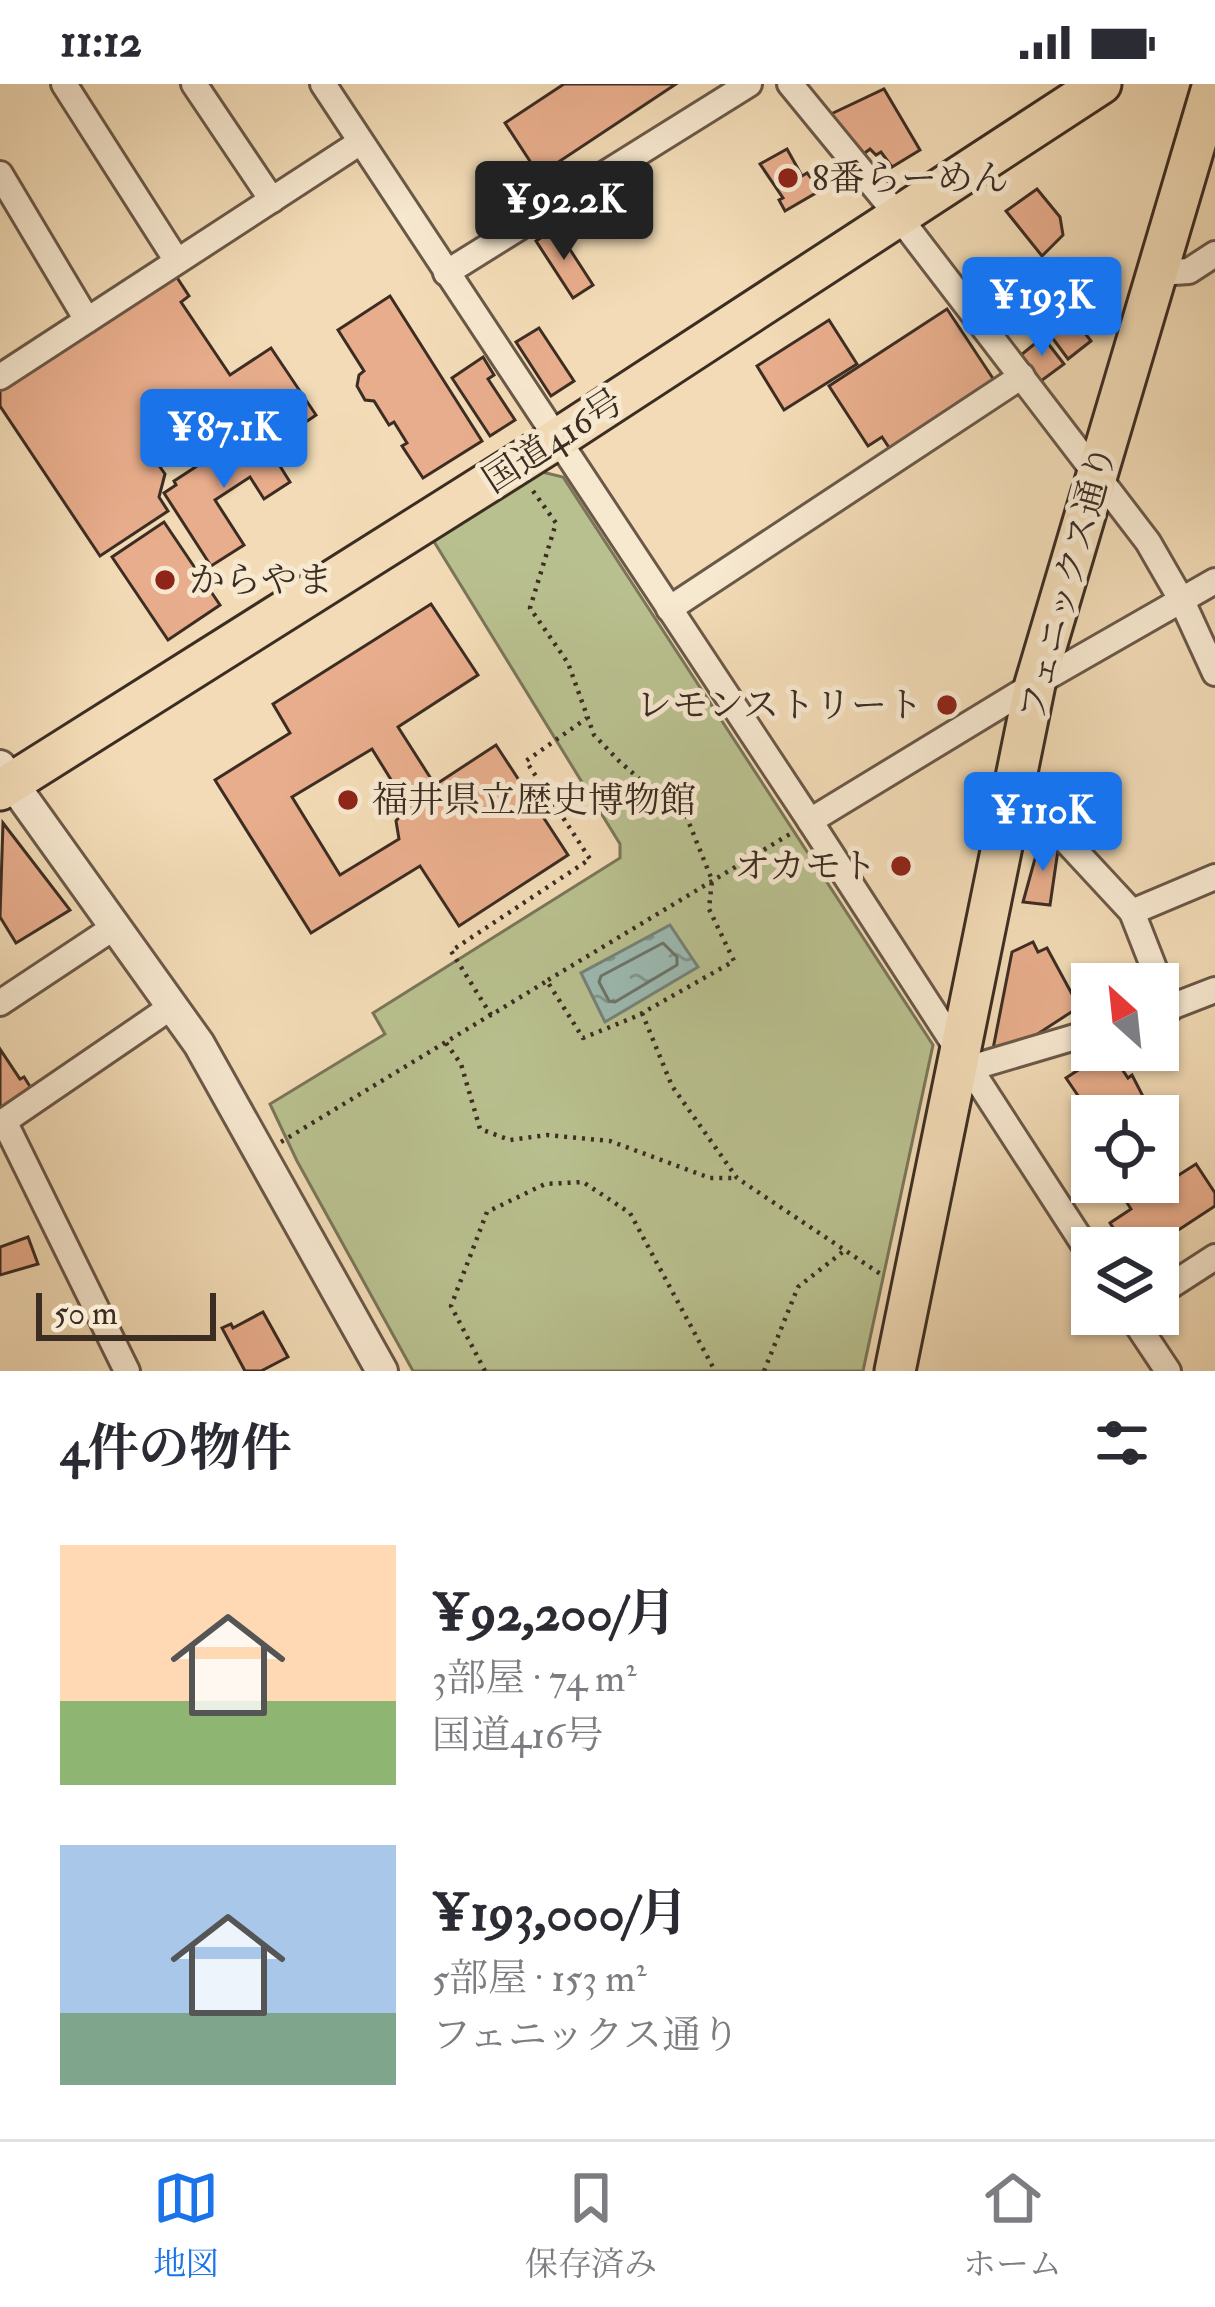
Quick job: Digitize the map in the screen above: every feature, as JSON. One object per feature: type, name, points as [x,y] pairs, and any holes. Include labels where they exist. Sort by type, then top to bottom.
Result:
[{"type":"main road","name":"国道416号","points":[[4,780],[557,440],[1101,84]]},
{"type":"main road","name":"フェニックス通り","points":[[895,1371],[963,1063],[1035,684],[1213,84]]},
{"type":"street","points":[[64,84],[177,261]]},
{"type":"street","points":[[194,84],[272,200]]},
{"type":"street","points":[[323,84],[1072,1227]]},
{"type":"street","points":[[446,274],[749,84]]},
{"type":"street","points":[[790,84],[1148,542],[1215,673]]},
{"type":"street","points":[[0,377],[359,142]]},
{"type":"street","points":[[0,174],[87,320]]},
{"type":"street","points":[[1158,273],[1189,271],[1215,254]]},
{"type":"street","points":[[669,609],[1022,376]]},
{"type":"street","points":[[810,821],[1215,581]]},
{"type":"street","points":[[4,780],[174,1005],[262,1154],[380,1371]]},
{"type":"street","points":[[1016,787],[1132,911],[1149,963]]},
{"type":"street","points":[[1132,911],[1215,877]]},
{"type":"street","points":[[0,1003],[116,926]]},
{"type":"street","points":[[1179,1005],[1215,990]]},
{"type":"street","points":[[127,1371],[2,1123],[174,1005]]},
{"type":"street","points":[[963,1063],[1071,1037]]},
{"type":"street","points":[[1179,1280],[1215,1257]]},
{"type":"street","points":[[1144,1335],[1168,1371]]},
{"type":"path","points":[[526,482],[556,523],[530,608],[568,663],[594,735],[651,789],[664,792],[685,813],[712,880],[710,910],[734,961],[642,1012],[583,1038],[547,981]]},
{"type":"path","points":[[491,1015],[452,951],[590,859],[526,761],[587,718]]},
{"type":"path","points":[[262,1154],[810,821]]},
{"type":"path","points":[[642,1012],[671,1086],[737,1178],[883,1276]]},
{"type":"path","points":[[446,1042],[461,1064],[480,1129],[510,1140],[547,1135],[610,1142],[710,1178],[737,1178]]},
{"type":"path","points":[[484,1371],[451,1306],[487,1212],[545,1184],[583,1182],[630,1213],[715,1371]]},
{"type":"path","points":[[764,1371],[798,1287],[844,1251]]},
{"type":"green space","points":[[542,472],[563,477],[933,1045],[863,1371],[413,1371],[270,1104],[385,1034],[373,1013],[620,858],[620,844],[433,540]]},
{"type":"water","points":[[670,925],[698,967],[605,1022],[581,973]]},
{"type":"building","points":[[564,84],[676,84],[539,175],[505,123]]},
{"type":"building","points":[[884,89],[920,150],[892,167],[881,152],[876,155],[870,149],[861,156],[831,114]]},
{"type":"building","points":[[787,149],[802,176],[807,173],[821,190],[785,211],[779,200],[783,198],[760,164]]},
{"type":"building","points":[[1037,189],[1060,217],[1063,235],[1042,256],[1006,211]]},
{"type":"building","points":[[556,228],[593,285],[573,298],[536,241]]},
{"type":"building","points":[[174,273],[189,296],[181,302],[230,375],[271,348],[316,415],[303,424],[285,397],[261,413],[255,404],[160,467],[165,474],[159,497],[168,511],[100,556],[0,406],[0,388]]},
{"type":"building","points":[[390,296],[482,441],[423,478],[402,446],[407,443],[394,422],[389,425],[374,401],[365,400],[357,386],[364,371],[338,330]]},
{"type":"building","points":[[947,309],[996,383],[892,452],[882,437],[868,446],[829,386]]},
{"type":"building","points":[[1070,314],[1091,341],[1068,359],[1048,332]]},
{"type":"building","points":[[829,320],[857,364],[784,410],[757,366]]},
{"type":"building","points":[[539,328],[574,381],[551,396],[516,342]]},
{"type":"building","points":[[1043,337],[1064,364],[1041,381],[1021,355]]},
{"type":"building","points":[[483,357],[494,375],[488,379],[515,420],[490,436],[452,378]]},
{"type":"building","points":[[254,425],[290,482],[264,499],[250,477],[215,500],[244,545],[211,566],[164,493],[211,457],[214,463],[224,457],[218,448]]},
{"type":"building","points":[[164,522],[220,605],[168,640],[112,557]]},
{"type":"building","points":[[431,604],[478,675],[398,727],[435,785],[496,745],[568,855],[459,926],[420,866],[311,933],[215,780],[290,733],[273,704]],"holes":[[[372,749],[408,807],[396,821],[399,839],[340,875],[292,797]]]},
{"type":"building","points":[[3,823],[70,910],[16,943],[0,917]]},
{"type":"building","points":[[1041,837],[1059,843],[1050,905],[1023,902]]},
{"type":"building","points":[[1033,942],[1038,952],[1047,948],[1071,992],[1071,1012],[1033,1037],[993,1049],[1012,952]]},
{"type":"building","points":[[0,1049],[31,1088],[0,1109]]},
{"type":"building","points":[[1077,1071],[1123,1071],[1128,1078],[1132,1075],[1142,1095],[1078,1095],[1066,1078]]},
{"type":"building","points":[[1196,1164],[1215,1193],[1215,1206],[1179,1230],[1113,1227],[1110,1223],[1131,1209],[1127,1203],[1179,1203],[1179,1175]]},
{"type":"building","points":[[28,1237],[38,1264],[0,1275],[0,1247]]},
{"type":"building","points":[[263,1312],[288,1357],[261,1371],[245,1371],[222,1328],[231,1324],[233,1328]]},
{"type":"place","name":"8番らーめん","points":[[788,178]]},
{"type":"place","name":"からやま","points":[[165,580]]},
{"type":"place","name":"レモンストリート","points":[[947,705]]},
{"type":"place","name":"福井県立歴史博物館","points":[[348,800]]},
{"type":"place","name":"オカモト","points":[[901,866]]}]
